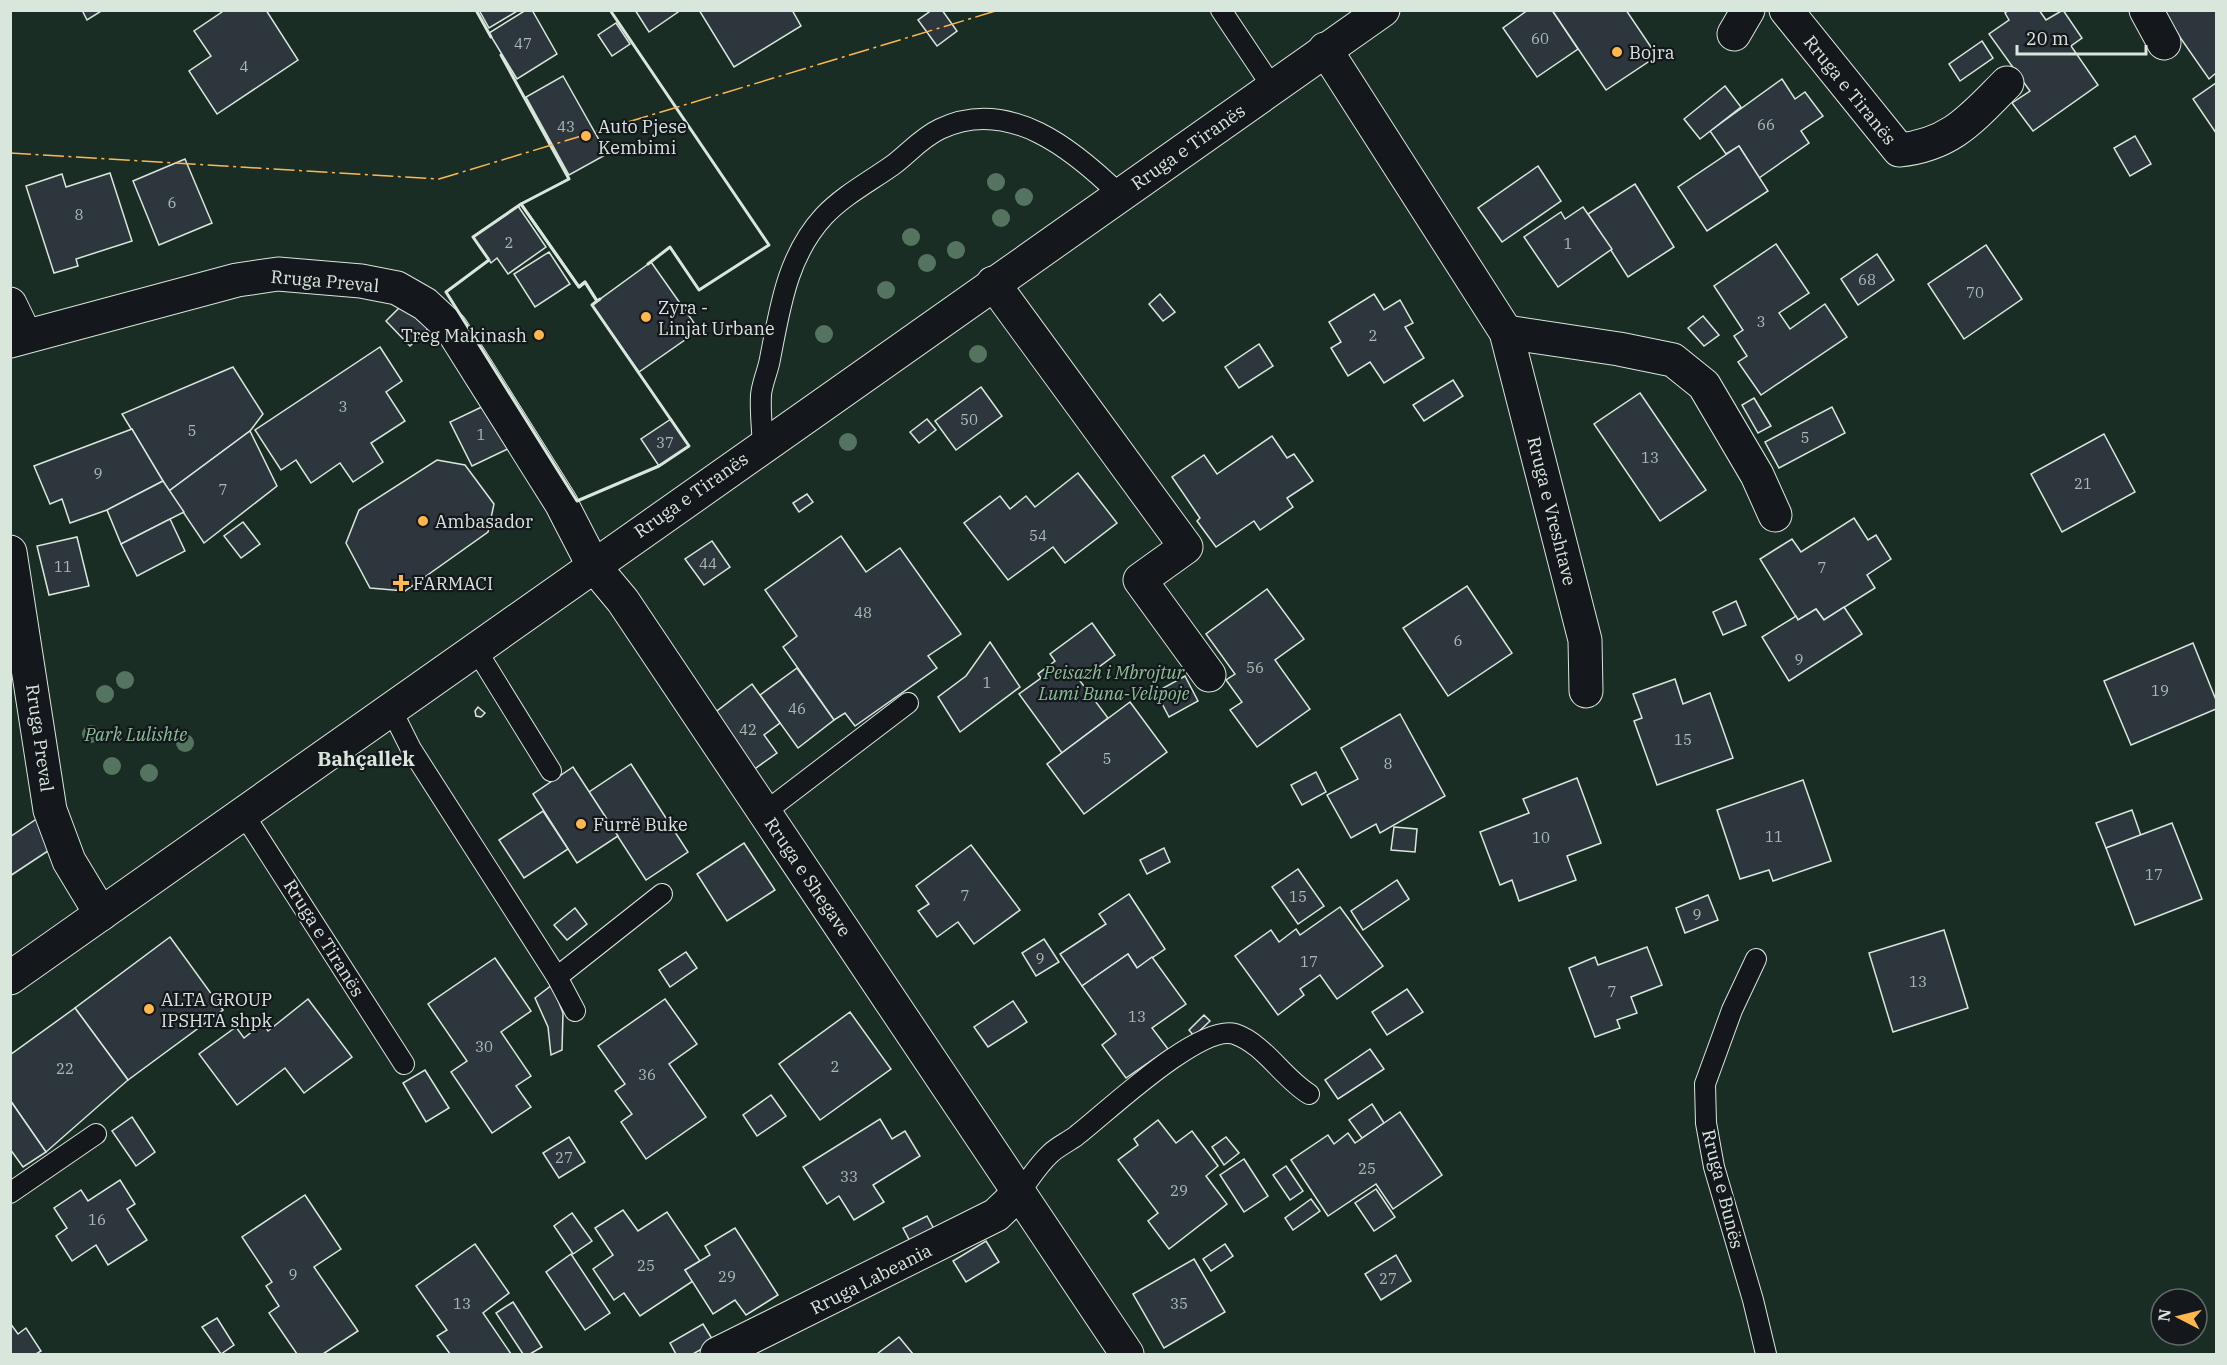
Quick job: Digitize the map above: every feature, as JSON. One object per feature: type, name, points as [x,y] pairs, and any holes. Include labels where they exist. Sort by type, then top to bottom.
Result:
[{"type":"street","name":"Rruga e Tiranës","points":[[10,978],[1383,10]]},
{"type":"street","name":"Rruga e Tiranës","points":[[1786,10],[1899,150],[1923,148],[1939,142],[1976,114],[2007,82]]},
{"type":"street","points":[[2146,10],[2164,43]]},
{"type":"street","name":"Rruga e Vreshtave","points":[[1325,49],[1506,332],[1585,640],[1586,691]]},
{"type":"street","name":"Rruga Preval","points":[[10,304],[18,338],[237,280],[278,274],[361,281],[397,288],[425,304],[451,328],[561,503],[593,565]]},
{"type":"street","points":[[993,283],[1186,547],[1140,580],[1209,675]]},
{"type":"street","points":[[1506,332],[1619,349],[1673,360],[1704,385],[1757,475],[1775,515]]},
{"type":"street","name":"Rruga Preval","points":[[10,552],[50,810],[69,861],[101,914]]},
{"type":"street","name":"Rruga e Shegave","points":[[593,565],[623,601],[1127,1354]]},
{"type":"street","name":"Rruga Labeania","points":[[717,1354],[996,1215],[1019,1193]]},
{"type":"lane","points":[[1221,10],[1273,88]]},
{"type":"lane","points":[[763,445],[761,393],[781,300],[797,253],[824,216],[839,202],[854,189],[901,159],[922,140],[958,122],[988,119],[1014,122],[1047,137],[1085,161],[1120,195]]},
{"type":"lane","points":[[475,648],[551,771]]},
{"type":"lane","points":[[765,812],[908,703]]},
{"type":"lane","points":[[391,710],[411,748],[557,977],[574,1011]]},
{"type":"lane","name":"Rruga e Tiranës","points":[[243,813],[404,1064]]},
{"type":"lane","points":[[557,977],[662,894]]},
{"type":"lane","name":"Rruga e Bunës","points":[[1756,959],[1732,1010],[1705,1084],[1706,1113],[1714,1167],[1753,1300],[1766,1354]]},
{"type":"lane","points":[[1019,1193],[1050,1153],[1076,1136],[1113,1103],[1165,1063],[1219,1035],[1234,1034],[1258,1050],[1294,1086],[1309,1094]]},
{"type":"lane","points":[[10,1193],[96,1134]]},
{"type":"green space","name":"Peisazh i Mbrojtur Lumi Buna-Velipoje","points":[[10,11],[2216,11],[2216,1354],[11,1354]]},
{"type":"building","points":[[82,10],[103,10],[87,20]]},
{"type":"building","points":[[225,10],[266,10],[298,60],[217,114],[189,71],[211,56],[194,31]]},
{"type":"building","points":[[479,10],[519,10],[489,28]]},
{"type":"building","points":[[526,10],[532,10],[557,54],[517,79],[489,33]]},
{"type":"building","points":[[635,10],[681,10],[649,32]]},
{"type":"building","points":[[699,10],[792,10],[801,26],[734,67]]},
{"type":"building","points":[[932,10],[942,10],[957,31],[937,46],[918,20]]},
{"type":"building","points":[[1528,10],[1552,10],[1578,49],[1537,77],[1503,28]]},
{"type":"building","name":"Bojra","points":[[1552,10],[1626,10],[1657,56],[1606,90]]},
{"type":"building","points":[[2009,10],[2039,10],[2046,20],[2063,10],[2082,38],[2071,46],[2098,85],[2033,131],[2012,103],[2030,91],[1989,34],[2009,20],[2005,13]]},
{"type":"building","points":[[2161,10],[2216,10],[2216,73],[2209,79]]},
{"type":"building","points":[[616,23],[630,44],[612,56],[598,35]]},
{"type":"building","points":[[1982,41],[1993,58],[1960,81],[1949,64]]},
{"type":"building","points":[[563,76],[607,154],[569,175],[526,97]]},
{"type":"building","points":[[1782,79],[1795,99],[1805,92],[1823,116],[1801,131],[1809,143],[1759,178],[1739,146],[1726,154],[1710,131]]},
{"type":"building","points":[[2216,83],[2216,133],[2193,99]]},
{"type":"building","points":[[1725,86],[1741,107],[1700,139],[1684,119]]},
{"type":"building","points":[[2135,136],[2151,164],[2130,176],[2114,148]]},
{"type":"building","points":[[1739,146],[1768,191],[1707,231],[1678,187]]},
{"type":"building","points":[[185,159],[212,223],[159,245],[133,181]]},
{"type":"building","points":[[1538,166],[1561,201],[1502,242],[1478,208]]},
{"type":"building","points":[[110,173],[132,241],[76,259],[78,266],[54,273],[26,186],[62,174],[66,187]]},
{"type":"building","points":[[1635,184],[1674,247],[1628,277],[1588,214]]},
{"type":"building","points":[[518,206],[546,247],[508,274],[497,258],[491,263],[473,237]]},
{"type":"building","points":[[1583,207],[1612,249],[1558,287],[1524,237],[1561,212],[1565,219]]},
{"type":"building","points":[[1776,244],[1809,293],[1779,313],[1790,329],[1825,304],[1847,337],[1761,395],[1738,362],[1747,356],[1734,336],[1743,330],[1714,286]]},
{"type":"building","points":[[1986,245],[2022,299],[1964,339],[1928,284]]},
{"type":"building","points":[[549,252],[570,284],[535,307],[514,274]]},
{"type":"building","points":[[1877,254],[1894,280],[1858,305],[1841,279]]},
{"type":"building","name":"Zyra - Linjat Urbane","points":[[651,262],[699,330],[639,372],[592,305]]},
{"type":"building","points":[[1160,294],[1175,312],[1163,321],[1149,304]]},
{"type":"building","points":[[1374,294],[1384,310],[1400,300],[1413,323],[1405,327],[1424,358],[1384,383],[1370,362],[1348,376],[1331,348],[1341,342],[1329,322]]},
{"type":"building","points":[[405,302],[430,327],[410,346],[386,321]]},
{"type":"building","points":[[1703,316],[1719,335],[1704,346],[1688,328]]},
{"type":"building","points":[[1259,344],[1273,366],[1239,388],[1225,367]]},
{"type":"building","points":[[380,347],[402,381],[386,392],[405,421],[371,443],[383,462],[353,482],[340,463],[311,483],[296,460],[281,470],[255,430]]},
{"type":"building","points":[[233,367],[263,414],[250,431],[169,491],[122,414]]},
{"type":"building","points":[[1453,380],[1463,396],[1424,421],[1413,405]]},
{"type":"building","points":[[981,387],[1002,416],[956,450],[935,421]]},
{"type":"building","points":[[1640,393],[1706,490],[1660,521],[1594,424]]},
{"type":"building","points":[[1754,398],[1771,426],[1758,433],[1742,405]]},
{"type":"building","points":[[490,403],[512,447],[472,466],[450,422]]},
{"type":"building","points":[[1832,407],[1845,433],[1779,468],[1765,442]]},
{"type":"building","points":[[671,419],[689,446],[659,466],[641,439]]},
{"type":"building","points":[[927,419],[936,430],[919,443],[910,432]]},
{"type":"building","points":[[132,429],[163,481],[107,510],[70,523],[62,499],[50,504],[34,466]]},
{"type":"building","points":[[250,431],[277,486],[204,543],[169,491]]},
{"type":"building","points":[[2104,434],[2135,492],[2062,532],[2031,474]]},
{"type":"building","points":[[1272,436],[1287,458],[1294,454],[1313,481],[1287,498],[1293,507],[1260,530],[1254,521],[1216,547],[1197,521],[1200,518],[1172,477],[1204,455],[1217,474]]},
{"type":"building","name":"Ambasador","points":[[437,460],[465,465],[494,504],[488,532],[405,591],[370,588],[346,543],[359,510]]},
{"type":"building","points":[[1078,473],[1117,523],[1065,563],[1053,547],[1008,580],[964,523],[1000,496],[1010,509],[1026,496],[1035,507]]},
{"type":"building","points":[[163,481],[184,512],[121,544],[107,510]]},
{"type":"building","points":[[807,494],[813,502],[799,512],[793,503]]},
{"type":"building","points":[[1854,518],[1868,540],[1876,535],[1891,559],[1867,575],[1875,588],[1824,620],[1816,609],[1798,620],[1760,559],[1792,539],[1801,552]]},
{"type":"building","points":[[170,519],[185,551],[137,576],[121,544]]},
{"type":"building","points":[[243,522],[260,544],[241,558],[224,536]]},
{"type":"building","points":[[841,536],[866,572],[900,548],[961,634],[928,656],[937,668],[855,726],[845,713],[834,720],[783,647],[797,636],[765,590]]},
{"type":"building","points":[[77,537],[89,586],[49,595],[37,546]]},
{"type":"building","points":[[712,541],[730,567],[704,585],[685,559]]},
{"type":"building","points":[[1467,586],[1512,653],[1448,696],[1403,628]]},
{"type":"building","points":[[1267,589],[1304,639],[1275,660],[1310,709],[1257,747],[1230,710],[1242,702],[1226,680],[1235,674],[1206,634]]},
{"type":"building","points":[[1736,601],[1746,625],[1723,635],[1713,612]]},
{"type":"building","points":[[1844,607],[1862,634],[1789,681],[1762,637],[1796,616],[1798,620],[1816,609],[1824,620]]},
{"type":"building","points":[[1092,623],[1115,655],[1080,681],[1108,718],[1062,753],[1019,694],[1041,678],[1038,674],[1055,661],[1050,654]]},
{"type":"building","points":[[990,642],[1020,687],[960,732],[938,697],[966,676]]},
{"type":"building","points":[[2193,643],[2216,700],[2216,709],[2131,745],[2104,681]]},
{"type":"building","points":[[797,668],[834,720],[798,748],[760,695]]},
{"type":"building","points":[[1185,676],[1198,701],[1169,717],[1156,692]]},
{"type":"building","points":[[1675,679],[1683,704],[1710,693],[1733,758],[1657,785],[1634,721],[1642,718],[1633,694]]},
{"type":"building","points":[[752,684],[780,723],[764,735],[777,753],[753,770],[713,714]]},
{"type":"building","points":[[1130,702],[1167,752],[1084,814],[1047,764]]},
{"type":"building","points":[[478,707],[485,713],[481,717],[476,716],[475,711]]},
{"type":"building","points":[[1400,714],[1445,796],[1380,833],[1376,824],[1351,838],[1327,795],[1358,779],[1341,748]]},
{"type":"building","points":[[631,764],[688,852],[646,880],[589,792]]},
{"type":"building","name":"Furrë Buke","points":[[573,767],[618,836],[577,863],[533,794]]},
{"type":"building","points":[[1316,772],[1326,792],[1302,805],[1291,785]]},
{"type":"building","points":[[1577,778],[1601,843],[1567,856],[1576,880],[1519,901],[1512,880],[1500,885],[1480,832],[1529,813],[1523,799]]},
{"type":"building","points":[[1803,780],[1831,861],[1773,881],[1769,870],[1740,879],[1717,810]]},
{"type":"building","points":[[2132,810],[2141,836],[2106,848],[2096,823]]},
{"type":"building","points":[[543,811],[568,849],[524,878],[499,840]]},
{"type":"building","points":[[38,818],[57,845],[10,876],[10,837]]},
{"type":"building","points":[[2172,823],[2202,899],[2135,925],[2106,848]]},
{"type":"building","points":[[1394,827],[1417,829],[1415,852],[1391,850]]},
{"type":"building","points":[[744,843],[775,890],[727,921],[697,874]]},
{"type":"building","points":[[971,845],[1020,910],[974,944],[958,922],[937,937],[918,911],[929,904],[916,886]]},
{"type":"building","points":[[1164,848],[1170,862],[1147,874],[1140,860]]},
{"type":"building","points":[[1298,869],[1324,906],[1298,924],[1272,887]]},
{"type":"building","points":[[1397,880],[1409,899],[1363,930],[1351,911]]},
{"type":"building","points":[[1129,894],[1165,949],[1137,968],[1128,954],[1082,986],[1060,954],[1106,924],[1099,914]]},
{"type":"building","points":[[1708,895],[1718,920],[1685,933],[1676,908]]},
{"type":"building","points":[[1340,907],[1383,966],[1337,999],[1320,975],[1300,989],[1304,995],[1278,1015],[1235,956],[1271,930],[1279,942],[1296,929],[1300,935]]},
{"type":"building","points":[[575,908],[587,924],[567,940],[554,925]]},
{"type":"building","points":[[1944,930],[1968,1008],[1893,1032],[1869,953]]},
{"type":"building","name":"ALTA GROUP IPSHTA shpk","points":[[170,937],[223,1010],[128,1080],[75,1008]]},
{"type":"building","points":[[1044,939],[1059,962],[1036,976],[1022,953]]},
{"type":"building","points":[[1647,947],[1662,985],[1631,997],[1637,1013],[1617,1020],[1620,1028],[1595,1037],[1569,968],[1595,957],[1598,965]]},
{"type":"building","points":[[686,952],[697,968],[670,987],[659,970]]},
{"type":"building","points":[[1128,954],[1137,968],[1152,957],[1186,1004],[1152,1028],[1168,1049],[1126,1078],[1102,1045],[1116,1034],[1082,986]]},
{"type":"building","points":[[495,958],[531,1011],[501,1032],[531,1076],[516,1086],[531,1107],[492,1133],[451,1072],[467,1061],[428,1004]]},
{"type":"building","points":[[552,985],[563,1013],[562,1050],[551,1055],[548,1027],[535,998]]},
{"type":"building","points":[[1407,989],[1423,1012],[1387,1035],[1372,1012]]},
{"type":"building","points":[[308,999],[352,1057],[304,1093],[285,1068],[237,1105],[199,1054],[236,1027],[244,1038],[263,1023],[268,1031]]},
{"type":"building","points":[[665,999],[697,1044],[669,1064],[706,1117],[646,1159],[621,1122],[632,1114],[615,1091],[625,1084],[598,1046]]},
{"type":"building","points":[[1013,1001],[1027,1022],[988,1047],[974,1027]]},
{"type":"building","points":[[75,1008],[128,1080],[46,1152],[10,1100],[10,1055]]},
{"type":"building","points":[[850,1012],[891,1069],[820,1120],[779,1064]]},
{"type":"building","points":[[1204,1015],[1210,1021],[1194,1036],[1189,1030]]},
{"type":"building","points":[[1370,1049],[1384,1069],[1338,1099],[1325,1080]]},
{"type":"building","points":[[425,1070],[449,1108],[426,1122],[403,1083]]},
{"type":"building","points":[[771,1095],[786,1116],[757,1136],[743,1115]]},
{"type":"building","points":[[10,1100],[46,1152],[23,1167],[10,1149]]},
{"type":"building","points":[[1372,1104],[1384,1123],[1362,1138],[1349,1120]]},
{"type":"building","points":[[1400,1112],[1442,1175],[1393,1209],[1376,1184],[1328,1216],[1291,1160],[1328,1135],[1334,1144],[1348,1133],[1355,1143]]},
{"type":"building","points":[[132,1117],[155,1152],[136,1166],[112,1131]]},
{"type":"building","points":[[880,1119],[892,1139],[905,1131],[920,1156],[873,1185],[884,1202],[854,1220],[839,1196],[827,1204],[803,1167]]},
{"type":"building","points":[[1158,1120],[1176,1143],[1192,1131],[1218,1166],[1206,1176],[1227,1204],[1169,1249],[1148,1221],[1158,1213],[1118,1160],[1138,1145],[1134,1139]]},
{"type":"building","points":[[569,1137],[585,1162],[559,1178],[543,1153]]},
{"type":"building","points":[[1226,1137],[1239,1153],[1224,1165],[1212,1147]]},
{"type":"building","points":[[1244,1159],[1268,1196],[1244,1212],[1220,1175]]},
{"type":"building","points":[[1286,1166],[1303,1191],[1290,1200],[1273,1175]]},
{"type":"building","points":[[120,1180],[135,1204],[127,1209],[147,1240],[108,1265],[96,1245],[72,1261],[56,1236],[67,1228],[54,1208],[81,1190],[88,1201]]},
{"type":"building","points":[[1376,1189],[1395,1217],[1374,1231],[1355,1203]]},
{"type":"building","points":[[305,1195],[341,1249],[314,1267],[358,1331],[323,1354],[297,1354],[269,1313],[279,1306],[266,1286],[272,1282],[242,1237]]},
{"type":"building","points":[[1311,1199],[1320,1211],[1293,1230],[1285,1218]]},
{"type":"building","points":[[623,1210],[638,1231],[667,1212],[700,1261],[685,1270],[693,1281],[640,1316],[624,1293],[614,1300],[593,1269],[613,1255],[595,1228]]},
{"type":"building","points":[[572,1213],[592,1241],[573,1254],[554,1226]]},
{"type":"building","points":[[927,1216],[935,1231],[911,1243],[903,1228]]},
{"type":"building","points":[[735,1228],[778,1295],[746,1315],[735,1300],[713,1314],[685,1270],[710,1255],[705,1246]]},
{"type":"building","points":[[986,1241],[999,1262],[966,1282],[953,1261]]},
{"type":"building","points":[[475,1244],[509,1293],[483,1313],[511,1354],[450,1354],[437,1336],[447,1330],[416,1286]]},
{"type":"building","points":[[1225,1244],[1233,1256],[1211,1271],[1203,1259]]},
{"type":"building","points":[[571,1254],[610,1313],[585,1330],[546,1272]]},
{"type":"building","points":[[1396,1255],[1411,1281],[1381,1300],[1365,1274]]},
{"type":"building","points":[[1194,1259],[1225,1312],[1164,1348],[1133,1294]]},
{"type":"building","points":[[513,1302],[542,1347],[530,1354],[523,1354],[496,1313]]},
{"type":"building","points":[[217,1318],[234,1345],[221,1354],[202,1327]]},
{"type":"building","points":[[10,1323],[18,1334],[26,1328],[41,1351],[36,1354],[10,1354]]},
{"type":"building","points":[[703,1324],[714,1342],[693,1354],[676,1354],[670,1343]]},
{"type":"building","points":[[899,1337],[913,1354],[877,1354]]},
{"type":"wall","points":[[476,10],[491,37]]},
{"type":"wall","points":[[610,10],[769,245],[699,290],[670,247],[648,264]]},
{"type":"wall","points":[[501,55],[569,179],[521,204],[579,287],[585,282],[597,301],[600,299]]},
{"type":"wall","points":[[521,204],[579,287],[585,282],[597,301],[592,305],[689,446],[659,466],[577,501],[446,292],[489,260],[473,237],[521,204]]},
{"type":"power","points":[[10,153],[439,179],[999,10]]},
{"type":"place","name":"Bojra","points":[[1617,52]]},
{"type":"place","name":"Auto Pjese Kembimi","points":[[586,136]]},
{"type":"place","name":"Zyra - Linjat Urbane","points":[[646,317]]},
{"type":"place","name":"Treg Makinash","points":[[539,335]]},
{"type":"place","name":"Ambasador","points":[[423,521]]},
{"type":"place","name":"FARMACI","points":[[401,583]]},
{"type":"place","name":"Furrë Buke","points":[[581,824]]},
{"type":"place","name":"ALTA GROUP IPSHTA shpk","points":[[149,1009]]},
{"type":"district","name":"Bahçallek","points":[[366,758]]},
{"type":"park label","name":"Park Lulishte","points":[[136,734]]}]
